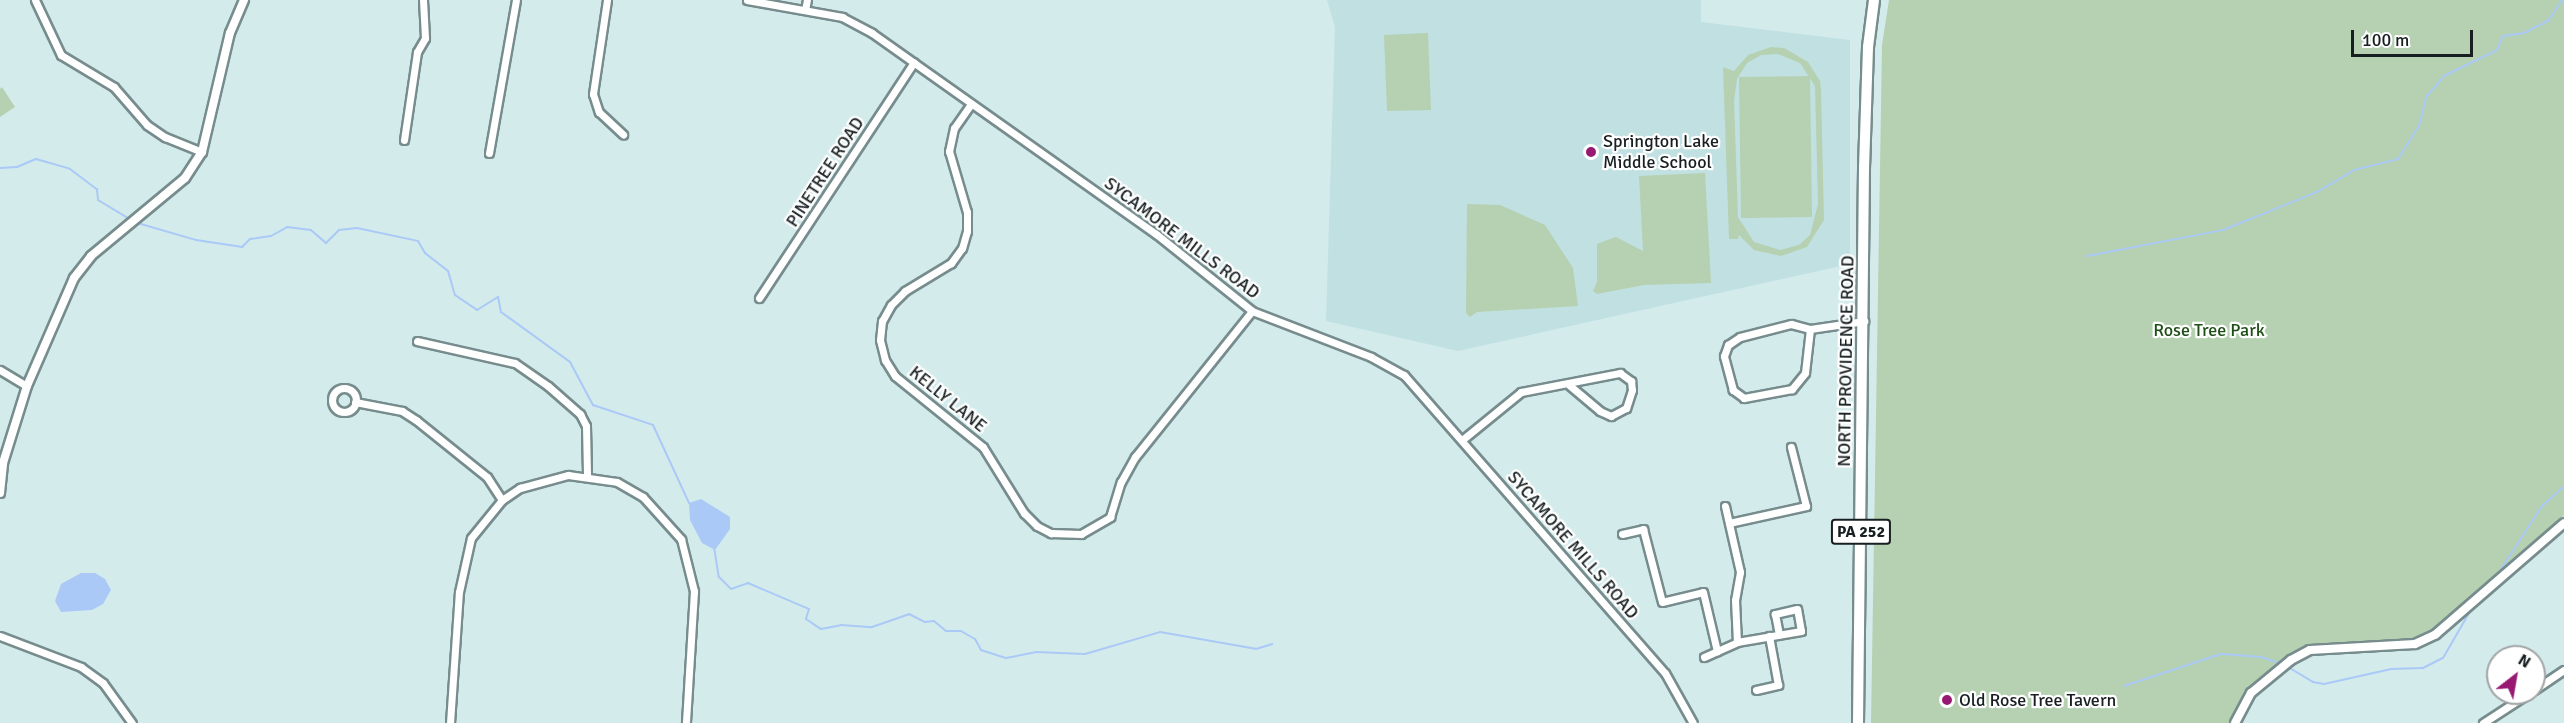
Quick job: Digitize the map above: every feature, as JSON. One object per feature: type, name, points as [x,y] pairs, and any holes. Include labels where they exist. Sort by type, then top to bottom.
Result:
[{"type":"main road","name":"NORTH PROVIDENCE ROAD","points":[[1858,723],[1868,58],[1874,0]]},
{"type":"street","points":[[35,0],[61,55],[114,87],[147,125],[165,137],[202,152]]},
{"type":"street","points":[[0,492],[3,463],[27,386],[61,304],[91,256],[185,178],[202,152],[230,33],[244,0]]},
{"type":"street","points":[[404,140],[417,52],[425,38],[423,0]]},
{"type":"street","points":[[489,153],[516,0]]},
{"type":"street","points":[[607,0],[593,94],[599,112],[623,134]]},
{"type":"street","name":"SYCAMORE MILLS ROAD","points":[[747,0],[842,17],[915,62],[1156,234],[1252,311],[1371,357],[1404,375],[1665,673],[1693,723]]},
{"type":"street","points":[[805,10],[807,0]]},
{"type":"street","name":"PINETREE ROAD","points":[[759,298],[915,62]]},
{"type":"street","name":"KELLY LANE","points":[[971,104],[954,128],[949,151],[967,212],[967,231],[962,248],[951,263],[905,291],[891,305],[882,321],[880,340],[885,360],[895,376],[984,447],[1024,513],[1037,526],[1051,532],[1081,534],[1110,517],[1121,482],[1136,456],[1252,311]]},
{"type":"street","points":[[1810,329],[1805,373],[1792,389],[1744,398],[1733,390],[1724,356],[1728,345],[1740,338],[1791,324],[1810,329],[1864,321]]},
{"type":"street","points":[[417,341],[515,363],[548,386],[580,414],[586,426],[587,475]]},
{"type":"street","points":[[0,370],[27,386]]},
{"type":"street","points":[[1462,440],[1521,392],[1569,385],[1620,373],[1632,381],[1632,390],[1626,408],[1611,416],[1600,411],[1569,385]]},
{"type":"street","points":[[355,402],[402,411],[416,420],[487,477],[502,500]]},
{"type":"street","points":[[1729,523],[1806,506],[1791,447]]},
{"type":"street","points":[[450,723],[463,561],[471,538],[502,500],[540,481],[568,475],[587,475],[617,482],[643,497],[681,539],[694,591],[686,723]]},
{"type":"street","points":[[1725,506],[1740,572],[1735,600],[1737,642]]},
{"type":"street","points":[[2235,723],[2251,693],[2289,661],[2310,650],[2415,644],[2436,634],[2467,610],[2564,523]]},
{"type":"street","points":[[1622,534],[1642,529],[1662,602],[1703,592],[1717,651]]},
{"type":"street","points":[[1704,657],[1737,642],[1769,636],[1779,635],[1801,631],[1797,609],[1775,614],[1779,635]]},
{"type":"street","points":[[0,636],[81,667],[103,683],[132,723]]},
{"type":"street","points":[[1756,690],[1778,685],[1769,636]]},
{"type":"street","points":[[2546,682],[2564,670]]},
{"type":"street","points":[[2483,723],[2511,705]]},
{"type":"shaded area","name":"Springton Lake Middle School","points":[[1327,0],[1701,0],[1701,22],[1850,40],[1850,264],[1458,351],[1326,321],[1335,27]]},
{"type":"green space","name":"Rose Tree Park","points":[[1889,0],[2564,0],[2564,515],[2429,632],[2407,640],[2310,645],[2295,651],[2247,691],[2232,723],[1871,723],[1882,45]]},
{"type":"green space","points":[[1428,33],[1431,110],[1387,111],[1384,35]]},
{"type":"green space","points":[[1771,47],[1784,48],[1808,62],[1820,81],[1824,220],[1807,247],[1781,256],[1754,250],[1739,235],[1738,239],[1729,239],[1723,67],[1734,71],[1748,55]],"holes":[[[1778,54],[1800,63],[1815,86],[1818,204],[1810,235],[1799,245],[1780,250],[1754,242],[1738,217],[1734,101],[1737,79],[1747,63],[1761,55]]]},
{"type":"green space","points":[[1810,76],[1812,217],[1741,218],[1739,77]]},
{"type":"green space","points":[[2,87],[15,107],[0,117],[0,89]]},
{"type":"green space","points":[[1705,173],[1711,283],[1644,285],[1597,294],[1593,291],[1597,282],[1597,244],[1616,237],[1643,251],[1639,176]]},
{"type":"green space","points":[[1467,204],[1500,205],[1545,225],[1573,268],[1578,306],[1477,312],[1470,317],[1466,313]]},
{"type":"water","points":[[701,499],[730,517],[730,529],[715,550],[702,543],[690,520],[689,503]]},
{"type":"water","points":[[81,573],[95,573],[105,579],[111,590],[103,604],[92,610],[61,612],[55,601],[61,584]]},
{"type":"waterway","points":[[2087,256],[2223,230],[2317,192],[2354,170],[2398,159],[2419,126],[2426,97],[2444,76],[2497,50],[2503,36],[2524,33],[2548,21],[2562,0]]},
{"type":"waterway","points":[[0,168],[17,167],[36,159],[70,169],[97,189],[98,200],[130,219]]},
{"type":"waterway","points":[[134,222],[196,240],[242,247],[250,239],[271,236],[287,227],[311,230],[326,243],[339,230],[357,228],[418,241],[425,253],[448,271],[455,295],[477,310],[498,297],[501,312],[570,362],[593,405],[653,425],[689,503]]},
{"type":"waterway","points":[[2496,577],[2542,506],[2564,486]]},
{"type":"waterway","points":[[714,547],[719,577],[731,589],[748,583],[809,609],[806,619],[821,629],[841,625],[872,627],[909,614],[925,622],[934,621],[946,631],[961,631],[975,639],[981,650],[1006,658],[1036,652],[1085,654],[1160,632],[1256,649],[1272,644]]},
{"type":"waterway","points":[[2288,667],[2313,682],[2324,684],[2391,669],[2423,668],[2443,658],[2472,608]]},
{"type":"waterway","points":[[2124,686],[2221,654],[2261,657],[2283,664]]},
{"type":"place","name":"Springton Lake Middle School","points":[[1591,152]]},
{"type":"place","name":"Old Rose Tree Tavern","points":[[1947,700]]}]
